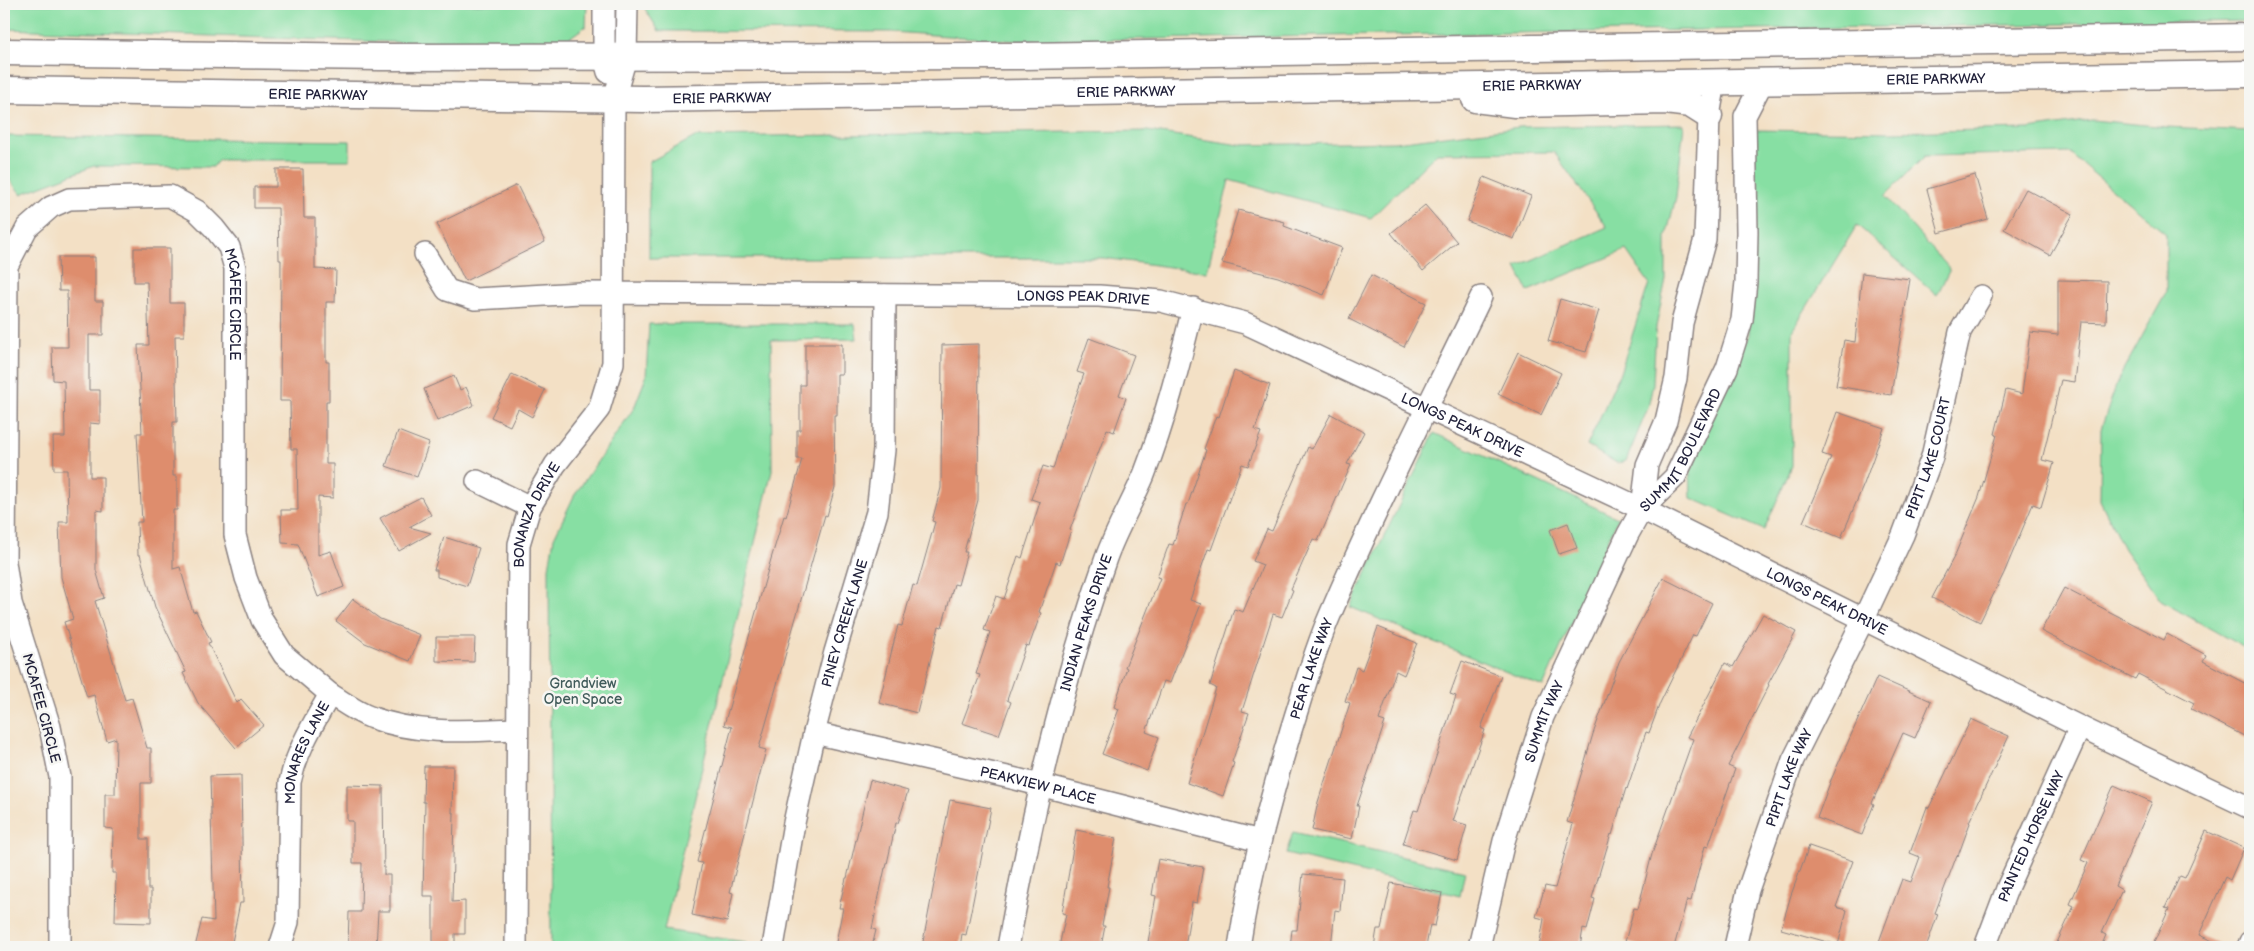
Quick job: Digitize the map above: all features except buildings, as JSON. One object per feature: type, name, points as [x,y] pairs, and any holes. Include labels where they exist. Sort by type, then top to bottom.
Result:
[{"type":"main road","points":[[4,52],[615,57],[1021,56],[2250,37]]},
{"type":"main road","points":[[1714,82],[1740,63],[1968,60],[2054,41]]},
{"type":"main road","name":"ERIE PARKWAY","points":[[4,90],[614,99],[2250,74]]},
{"type":"main road","points":[[1385,88],[1514,104],[1666,101],[1690,104],[1709,116]]},
{"type":"street","points":[[604,4],[615,57]]},
{"type":"street","points":[[615,57],[627,4]]},
{"type":"street","name":"BONANZA DRIVE","points":[[516,947],[516,729],[519,544],[530,507],[555,465],[599,408],[613,363],[615,57]]},
{"type":"street","name":"SUMMIT BOULEVARD","points":[[1642,509],[1675,477],[1727,368],[1742,320],[1747,242],[1745,116],[1762,81]]},
{"type":"street","name":"SUMMIT BOULEVARD","points":[[1642,509],[1647,465],[1666,421],[1676,378],[1682,323],[1705,239],[1709,116],[1714,82]]},
{"type":"street","name":"MCAFEE CIRCLE","points":[[60,947],[60,777],[56,750],[11,603],[5,562],[4,280],[7,266],[27,228],[52,207],[69,199],[170,196],[197,211],[229,247],[236,268],[235,535],[246,578],[262,620],[284,655],[330,694]]},
{"type":"street","name":"LONGS PEAK DRIVE","points":[[425,254],[446,290],[475,299],[580,293],[1098,296],[1161,301],[1194,308],[1245,323],[1642,509],[2080,727],[2250,808]]},
{"type":"street","name":"PINEY CREEK LANE","points":[[773,947],[794,823],[814,733],[835,652],[877,512],[884,450],[885,295]]},
{"type":"street","name":"PIPIT LAKE COURT","points":[[1864,618],[1903,535],[1932,458],[1960,332],[1981,296]]},
{"type":"street","name":"PEAR LAKE WAY","points":[[1239,947],[1260,841],[1278,774],[1306,684],[1330,616],[1427,407],[1481,297]]},
{"type":"street","name":"INDIAN PEAKS DRIVE","points":[[1008,947],[1027,839],[1063,693],[1106,556],[1143,476],[1164,418],[1194,308]]},
{"type":"street","points":[[477,480],[530,507]]},
{"type":"street","name":"SUMMIT WAY","points":[[1479,947],[1504,841],[1543,717],[1600,591],[1642,509]]},
{"type":"street","name":"PIPIT LAKE WAY","points":[[1735,947],[1748,890],[1793,760],[1864,618]]},
{"type":"street","name":"MONARES LANE","points":[[280,947],[288,922],[290,782],[295,760],[305,738],[330,694],[369,717],[415,730],[469,731],[516,729]]},
{"type":"street","name":"PAINTED HORSE WAY","points":[[1985,947],[2008,886],[2080,727]]},
{"type":"street","name":"PEAKVIEW PLACE","points":[[814,733],[1040,785],[1260,841]]},
{"type":"street","points":[[2248,947],[2250,942]]},
{"type":"green space","points":[[4,4],[587,4],[586,26],[561,44],[390,42],[4,29]]},
{"type":"green space","points":[[642,4],[2250,4],[2250,21],[1018,41],[892,32],[659,31]]},
{"type":"green space","points":[[2092,120],[2166,127],[2250,131],[2250,651],[2161,601],[2124,549],[2100,500],[2101,429],[2118,380],[2166,293],[2166,234],[2069,153],[1925,156],[1885,196],[1950,269],[1937,295],[1857,225],[1792,331],[1792,466],[1764,530],[1691,498],[1690,467],[1748,335],[1754,130],[1891,132],[2029,129]]},
{"type":"green space","points":[[1684,124],[1676,197],[1666,237],[1666,279],[1656,327],[1653,384],[1648,408],[1626,461],[1617,463],[1587,446],[1620,373],[1649,283],[1626,250],[1528,291],[1516,267],[1607,227],[1554,152],[1437,153],[1371,218],[1229,180],[1207,272],[1103,258],[649,258],[649,162],[695,137],[1147,131],[1240,145],[1395,142],[1520,127]]},
{"type":"green space","points":[[4,136],[350,141],[350,160],[219,160],[213,167],[94,166],[21,194],[4,173]]},
{"type":"green space","name":"Grandview Open Space","points":[[649,324],[855,324],[857,339],[771,340],[772,470],[664,930],[746,942],[745,947],[551,947],[549,568],[554,538],[574,496],[634,408],[646,377]]},
{"type":"green space","points":[[1434,433],[1618,518],[1543,687],[1350,607]]},
{"type":"green space","points":[[1293,832],[1465,871],[1460,896],[1286,854]]}]
